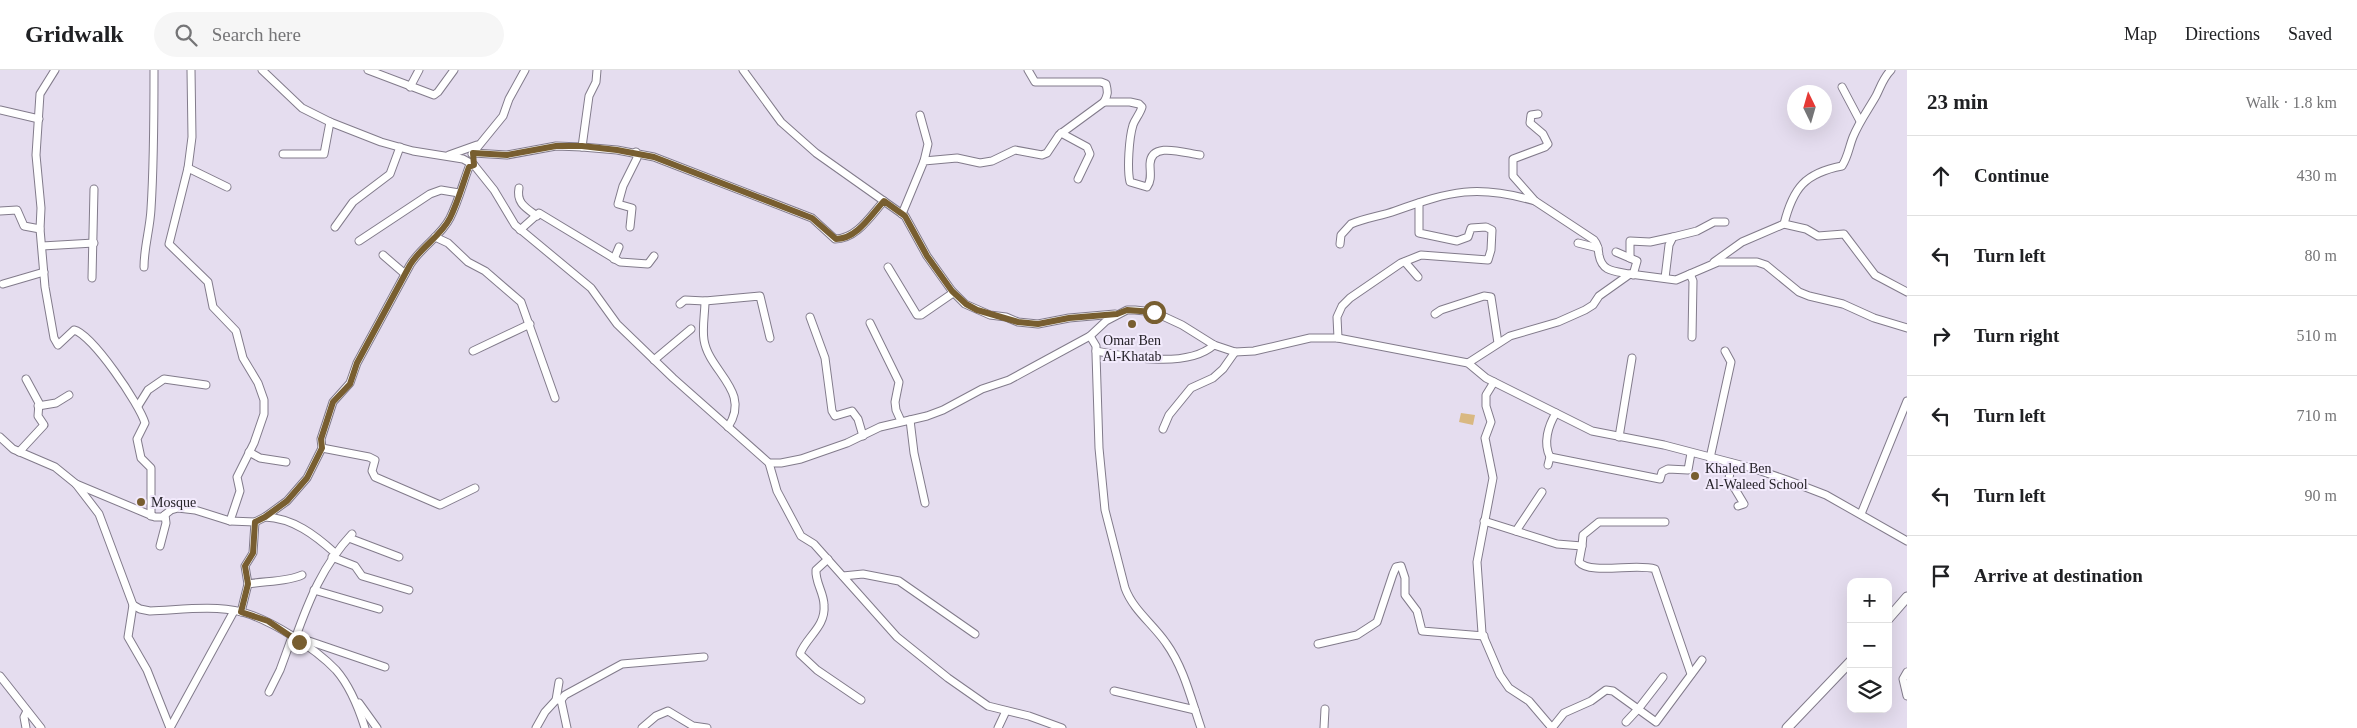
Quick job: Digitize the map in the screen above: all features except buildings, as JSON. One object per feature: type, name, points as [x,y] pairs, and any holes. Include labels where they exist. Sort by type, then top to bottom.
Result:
[{"type":"main road","points":[[1892,614],[1907,597]]},
{"type":"main road","points":[[1787,728],[1847,666]]},
{"type":"street","points":[[55,70],[40,94],[36,155],[44,272],[55,343],[58,345],[64,341],[74,330],[80,332],[91,342],[138,406],[145,423],[137,439],[141,458],[151,468],[151,516]]},
{"type":"street","points":[[144,267],[144,250],[151,212],[155,134],[154,70]]},
{"type":"street","points":[[191,70],[192,137],[188,168],[169,244],[208,282],[213,307],[236,331],[243,358],[264,400],[264,414],[237,477],[240,491],[230,521]]},
{"type":"street","points":[[262,70],[302,108],[330,122],[400,147],[444,157],[468,154],[507,155],[556,146],[582,146],[636,152],[654,157],[812,218],[836,239],[842,239],[858,230],[884,201]]},
{"type":"street","points":[[368,70],[382,72],[410,87],[434,95],[454,70]]},
{"type":"street","points":[[410,87],[419,70]]},
{"type":"street","points":[[468,154],[503,116],[508,99],[525,70]]},
{"type":"street","points":[[582,146],[589,96],[596,82],[597,70]]},
{"type":"street","points":[[742,70],[782,122],[816,153],[902,214],[927,256],[954,292],[966,304],[977,310],[1018,322],[1038,324],[1135,310],[1154,312],[1182,325],[1214,345],[1235,352],[1254,351],[1310,338],[1338,338],[1468,363],[1494,382],[1592,431],[1752,468],[1826,495],[1907,541]]},
{"type":"street","points":[[924,161],[957,158],[980,163],[992,161],[1016,150],[1042,155],[1048,153],[1061,133],[1104,102],[1108,94],[1106,84],[1101,82],[1035,82],[1028,70]]},
{"type":"street","points":[[1784,224],[1794,193],[1813,176],[1827,169],[1842,166],[1847,158],[1852,139],[1860,121],[1876,97],[1884,78],[1892,70]]},
{"type":"street","points":[[1842,87],[1860,121]]},
{"type":"street","points":[[1104,102],[1130,102],[1139,104],[1142,107],[1133,124],[1128,176],[1130,182],[1137,186],[1147,187],[1150,183],[1151,155],[1154,152],[1162,150],[1200,155]]},
{"type":"street","points":[[0,110],[39,119]]},
{"type":"street","points":[[1538,114],[1531,116],[1530,123],[1544,134],[1548,144],[1545,148],[1512,160],[1513,176],[1535,201],[1594,240],[1598,248],[1601,265],[1607,270],[1676,280],[1718,262],[1756,262],[1766,265],[1799,292],[1843,304],[1874,318],[1907,328]]},
{"type":"street","points":[[902,214],[924,161],[928,144],[920,115]]},
{"type":"street","points":[[283,154],[324,154],[330,122]]},
{"type":"street","points":[[1061,133],[1086,147],[1090,154],[1078,179]]},
{"type":"street","points":[[335,227],[353,202],[390,174],[400,147]]},
{"type":"street","points":[[630,227],[632,208],[618,204],[623,186],[637,158],[636,152]]},
{"type":"street","points":[[468,154],[474,165],[494,190],[505,212],[520,230],[591,288],[617,324],[654,360],[769,463],[777,491],[801,536],[814,544],[897,637],[919,656],[988,706],[1028,716],[1062,728]]},
{"type":"street","points":[[0,437],[5,443],[19,452],[54,467],[76,484],[154,518],[178,508],[195,510],[230,521],[255,522],[265,517],[287,501],[307,478],[322,448],[321,439],[333,402],[350,384],[357,363],[419,250],[435,237],[450,219],[469,167],[474,165]]},
{"type":"street","points":[[188,168],[227,187]]},
{"type":"street","points":[[519,188],[517,195],[522,206],[536,216]]},
{"type":"street","points":[[92,278],[94,189]]},
{"type":"street","points":[[359,241],[430,194],[441,190],[459,193]]},
{"type":"street","points":[[1340,244],[1341,235],[1351,224],[1448,193],[1480,190],[1515,195],[1535,201]]},
{"type":"street","points":[[1338,338],[1337,317],[1342,306],[1350,298],[1405,262],[1421,255],[1488,260],[1492,250],[1492,230],[1486,227],[1471,228],[1468,237],[1457,241],[1419,233],[1419,203]]},
{"type":"street","points":[[0,211],[17,210],[24,226],[40,229]]},
{"type":"street","points":[[520,230],[539,214],[620,262],[648,264],[654,256]]},
{"type":"street","points":[[1630,258],[1630,241],[1650,242],[1697,231],[1714,222],[1726,222]]},
{"type":"street","points":[[1707,266],[1742,242],[1784,224],[1806,229],[1818,236],[1844,234],[1875,275],[1907,292]]},
{"type":"street","points":[[435,237],[448,243],[468,262],[485,272],[521,302],[555,398]]},
{"type":"street","points":[[1665,278],[1669,245],[1673,237]]},
{"type":"street","points":[[1578,243],[1598,248]]},
{"type":"street","points":[[42,246],[94,244]]},
{"type":"street","points":[[614,259],[619,247]]},
{"type":"street","points":[[1468,363],[1498,343],[1522,332],[1558,322],[1585,310],[1593,304],[1604,292],[1631,274],[1637,262],[1616,252]]},
{"type":"street","points":[[382,255],[405,274]]},
{"type":"street","points":[[1405,262],[1418,278]]},
{"type":"street","points":[[888,268],[917,315],[921,315],[954,292]]},
{"type":"street","points":[[3,284],[44,272]]},
{"type":"street","points":[[1690,274],[1693,281],[1692,337]]},
{"type":"street","points":[[680,304],[686,300],[705,301],[760,296],[770,338]]},
{"type":"street","points":[[1435,314],[1440,310],[1484,296],[1492,297],[1498,343]]},
{"type":"street","points":[[705,301],[704,340],[709,355],[719,372],[730,384],[734,393],[734,418],[728,427]]},
{"type":"street","points":[[769,463],[782,463],[801,459],[847,443],[880,427],[927,416],[982,389],[1009,380],[1092,334],[1117,314]]},
{"type":"street","points":[[1091,316],[1095,320],[1092,334],[1096,346],[1099,448],[1105,510],[1125,588],[1129,600],[1166,643],[1184,676],[1201,728]]},
{"type":"street","points":[[810,317],[825,358],[832,411],[835,416],[852,411],[856,413],[863,436]]},
{"type":"street","points":[[870,323],[899,382],[895,402],[901,421]]},
{"type":"street","points":[[474,351],[530,324]]},
{"type":"street","points":[[654,360],[691,329]]},
{"type":"street","points":[[1096,351],[1144,359],[1176,359],[1209,349],[1214,345]]},
{"type":"street","points":[[1164,429],[1169,415],[1191,388],[1212,378],[1223,369],[1235,352]]},
{"type":"street","points":[[1710,458],[1731,362],[1725,352]]},
{"type":"street","points":[[1619,437],[1632,358]]},
{"type":"street","points":[[19,452],[44,425],[39,420],[39,403],[26,379]]},
{"type":"street","points":[[138,406],[148,390],[164,379],[206,385]]},
{"type":"street","points":[[1494,382],[1486,395],[1486,406],[1491,422],[1485,438],[1493,478],[1478,562],[1479,602],[1484,636],[1500,675],[1509,688],[1532,705],[1552,728],[1564,712],[1591,700],[1606,690],[1613,691],[1656,722],[1702,660]]},
{"type":"street","points":[[38,406],[56,403],[68,395]]},
{"type":"street","points":[[1861,514],[1907,401]]},
{"type":"street","points":[[1548,465],[1550,457],[1546,448],[1547,435],[1551,421],[1556,413]]},
{"type":"street","points":[[910,420],[914,453],[925,503]]},
{"type":"street","points":[[322,448],[369,457],[375,460],[372,472],[375,477],[440,505],[475,488]]},
{"type":"street","points":[[249,452],[260,458],[286,462]]},
{"type":"street","points":[[1550,457],[1660,479],[1665,469],[1688,470],[1691,453]]},
{"type":"street","points":[[1731,463],[1729,480],[1744,504],[1738,506]]},
{"type":"street","points":[[76,484],[99,514],[133,604],[128,637],[147,670],[170,728]]},
{"type":"street","points":[[1516,531],[1542,492]]},
{"type":"street","points":[[160,546],[166,522],[165,515]]},
{"type":"street","points":[[265,517],[284,519],[293,523],[319,539],[334,555],[355,566],[362,576],[409,590]]},
{"type":"street","points":[[1484,521],[1557,544],[1582,546]]},
{"type":"street","points":[[170,728],[237,612],[248,584],[245,566],[253,553],[255,522]]},
{"type":"street","points":[[1665,522],[1599,522],[1583,535],[1579,562],[1587,568],[1641,567],[1655,569],[1691,674]]},
{"type":"street","points":[[269,692],[295,639],[314,590],[334,555],[350,536],[398,558]]},
{"type":"street","points":[[828,559],[816,570],[824,604],[823,614],[817,631],[800,654],[805,661],[861,700]]},
{"type":"street","points":[[1318,644],[1357,635],[1377,622],[1396,567],[1401,566],[1405,578],[1405,595],[1417,611],[1422,631],[1484,636]]},
{"type":"street","points":[[843,576],[863,574],[900,581],[975,634]]},
{"type":"street","points":[[248,584],[292,579],[302,575]]},
{"type":"street","points":[[314,590],[379,609]]},
{"type":"street","points":[[133,604],[140,609],[150,611],[211,609],[237,612],[268,621],[336,671],[374,728]]},
{"type":"street","points":[[295,639],[304,639],[386,667]]},
{"type":"street","points":[[536,728],[545,712],[565,695],[622,664],[704,657]]},
{"type":"street","points":[[1907,672],[1903,679],[1907,696]]},
{"type":"street","points":[[0,676],[40,728]]},
{"type":"street","points":[[1626,722],[1663,677]]},
{"type":"street","points":[[558,682],[559,700],[567,728]]},
{"type":"street","points":[[348,689],[355,701],[365,728]]},
{"type":"street","points":[[1114,691],[1195,710]]},
{"type":"street","points":[[1324,728],[1325,709]]},
{"type":"street","points":[[26,728],[24,717],[27,711]]},
{"type":"street","points":[[642,728],[656,716],[668,711],[693,726],[707,728]]},
{"type":"street","points":[[998,728],[1006,711]]},
{"type":"shaded area","points":[[1461,413],[1475,415],[1473,425],[1459,422]]},
{"type":"place","name":"Omar Ben Al-Khatab","points":[[1132,324]]},
{"type":"place","name":"Khaled Ben Al-Waleed School","points":[[1695,476]]},
{"type":"place","name":"Mosque","points":[[141,502]]},
{"type":"route","points":[[299,642],[268,621],[241,612],[248,584],[245,566],[253,553],[252,542],[255,522],[287,501],[307,478],[322,448],[321,439],[333,402],[350,384],[357,363],[419,250],[435,237],[450,219],[469,167],[474,165],[473,153],[507,155],[556,146],[582,146],[636,152],[654,157],[771,204],[812,218],[836,239],[842,239],[858,230],[884,201],[905,216],[927,256],[952,291],[966,304],[977,310],[1018,322],[1038,324],[1069,318],[1117,314],[1127,310],[1154,312]]}]
